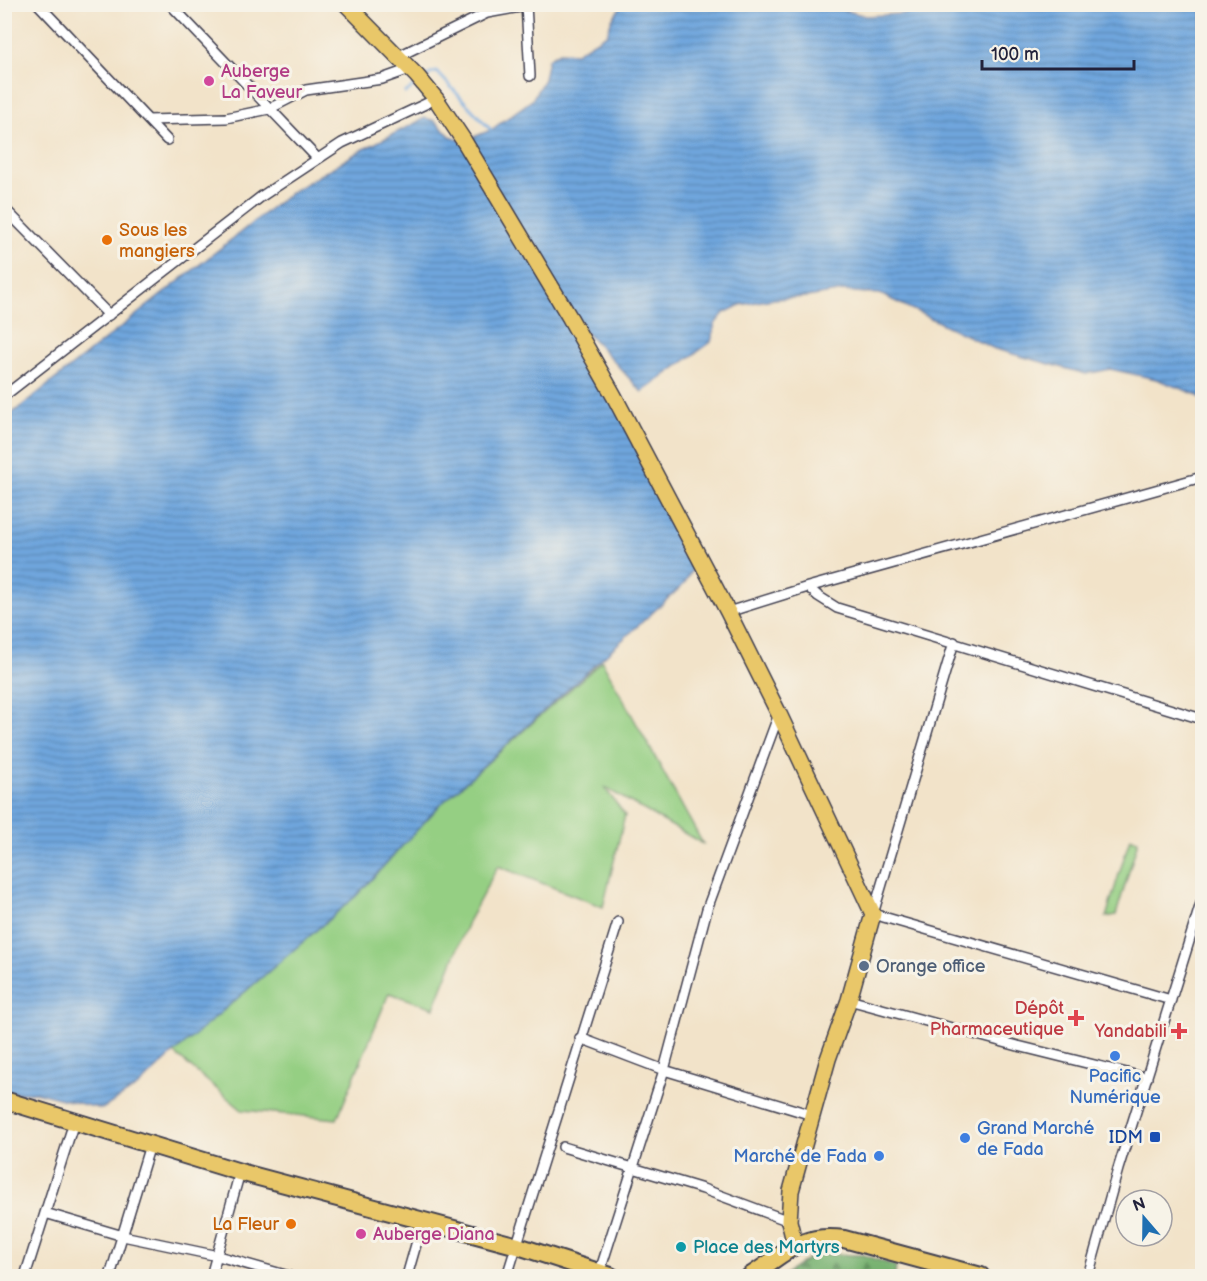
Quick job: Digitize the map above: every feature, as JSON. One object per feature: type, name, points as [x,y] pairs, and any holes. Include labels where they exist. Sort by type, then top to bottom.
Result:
[{"type":"highway","points":[[4,1100],[240,1172],[518,1246],[603,1275]]},
{"type":"highway","points":[[750,1276],[767,1270],[795,1245],[820,1237],[844,1239],[981,1276]]},
{"type":"main road","points":[[345,4],[418,77],[436,99],[464,141],[570,318],[614,396],[728,612],[779,714],[873,914],[849,1000],[828,1059],[791,1191],[789,1221],[795,1245]]},
{"type":"street","points":[[38,4],[167,140]]},
{"type":"street","points":[[170,4],[318,159]]},
{"type":"street","points":[[479,4],[487,13]]},
{"type":"street","points":[[398,57],[487,13],[526,5],[530,76]]},
{"type":"street","points":[[148,120],[183,117],[226,118],[268,109],[306,90],[382,79],[418,77]]},
{"type":"street","points":[[4,396],[262,196],[342,143],[436,99]]},
{"type":"street","points":[[6,213],[109,315]]},
{"type":"street","points":[[728,612],[808,587],[1203,477]]},
{"type":"street","points":[[808,587],[837,608],[1203,719]]},
{"type":"street","points":[[954,642],[873,914],[1171,1000]]},
{"type":"street","points":[[603,1275],[664,1070],[706,909],[779,714]]},
{"type":"street","points":[[1088,1276],[1202,904]]},
{"type":"street","points":[[507,1276],[618,922]]},
{"type":"street","points":[[849,1000],[1147,1078]]},
{"type":"street","points":[[580,1038],[664,1070],[812,1115]]},
{"type":"street","points":[[25,1276],[74,1122]]},
{"type":"street","points":[[110,1276],[150,1145]]},
{"type":"street","points":[[563,1147],[703,1189],[789,1221]]},
{"type":"street","points":[[211,1276],[240,1172]]},
{"type":"street","points":[[45,1213],[123,1236],[218,1256],[289,1276]]},
{"type":"street","points":[[407,1276],[423,1221]]},
{"type":"green space","points":[[602,661],[703,844],[604,787],[625,815],[603,907],[498,866],[468,922],[434,1008],[389,993],[337,1119],[242,1110],[174,1053],[356,896],[440,805]]},
{"type":"green space","points":[[1130,838],[1138,841],[1116,915],[1106,917]]},
{"type":"green space","points":[[815,1254],[863,1255],[896,1266],[895,1276],[783,1276]]},
{"type":"water","points":[[967,4],[1202,5],[1202,399],[1156,379],[1110,369],[1086,374],[995,349],[880,294],[843,291],[740,305],[724,313],[715,324],[711,342],[642,392],[597,343],[572,320],[699,557],[684,584],[440,805],[356,896],[137,1087],[102,1109],[35,1092],[16,1094],[5,1091],[5,419],[290,193],[360,151],[425,118],[435,121],[450,136],[464,141],[491,130],[532,100],[544,79],[548,59],[559,52],[576,53],[607,34],[612,19],[622,5],[824,5],[866,16],[919,13]]},
{"type":"waterway","points":[[426,77],[437,72],[491,130]]},
{"type":"waterway","points":[[405,93],[418,83]]},
{"type":"place","name":"Auberge La Faveur","points":[[209,81]]},
{"type":"place","name":"Sous les mangiers","points":[[107,240]]},
{"type":"place","name":"Orange office","points":[[864,966]]},
{"type":"place","name":"Dépôt Pharmaceutique","points":[[1076,1018]]},
{"type":"place","name":"Yandabili","points":[[1179,1031]]},
{"type":"place","name":"Pacific Numérique","points":[[1115,1056]]},
{"type":"place","name":"IDM","points":[[1155,1137]]},
{"type":"place","name":"Grand Marché de Fada","points":[[965,1138]]},
{"type":"place","name":"Marché de Fada","points":[[879,1156]]},
{"type":"place","name":"La Fleur","points":[[291,1224]]},
{"type":"place","name":"Auberge Diana","points":[[361,1234]]},
{"type":"place","name":"Place des Martyrs","points":[[681,1247]]}]
